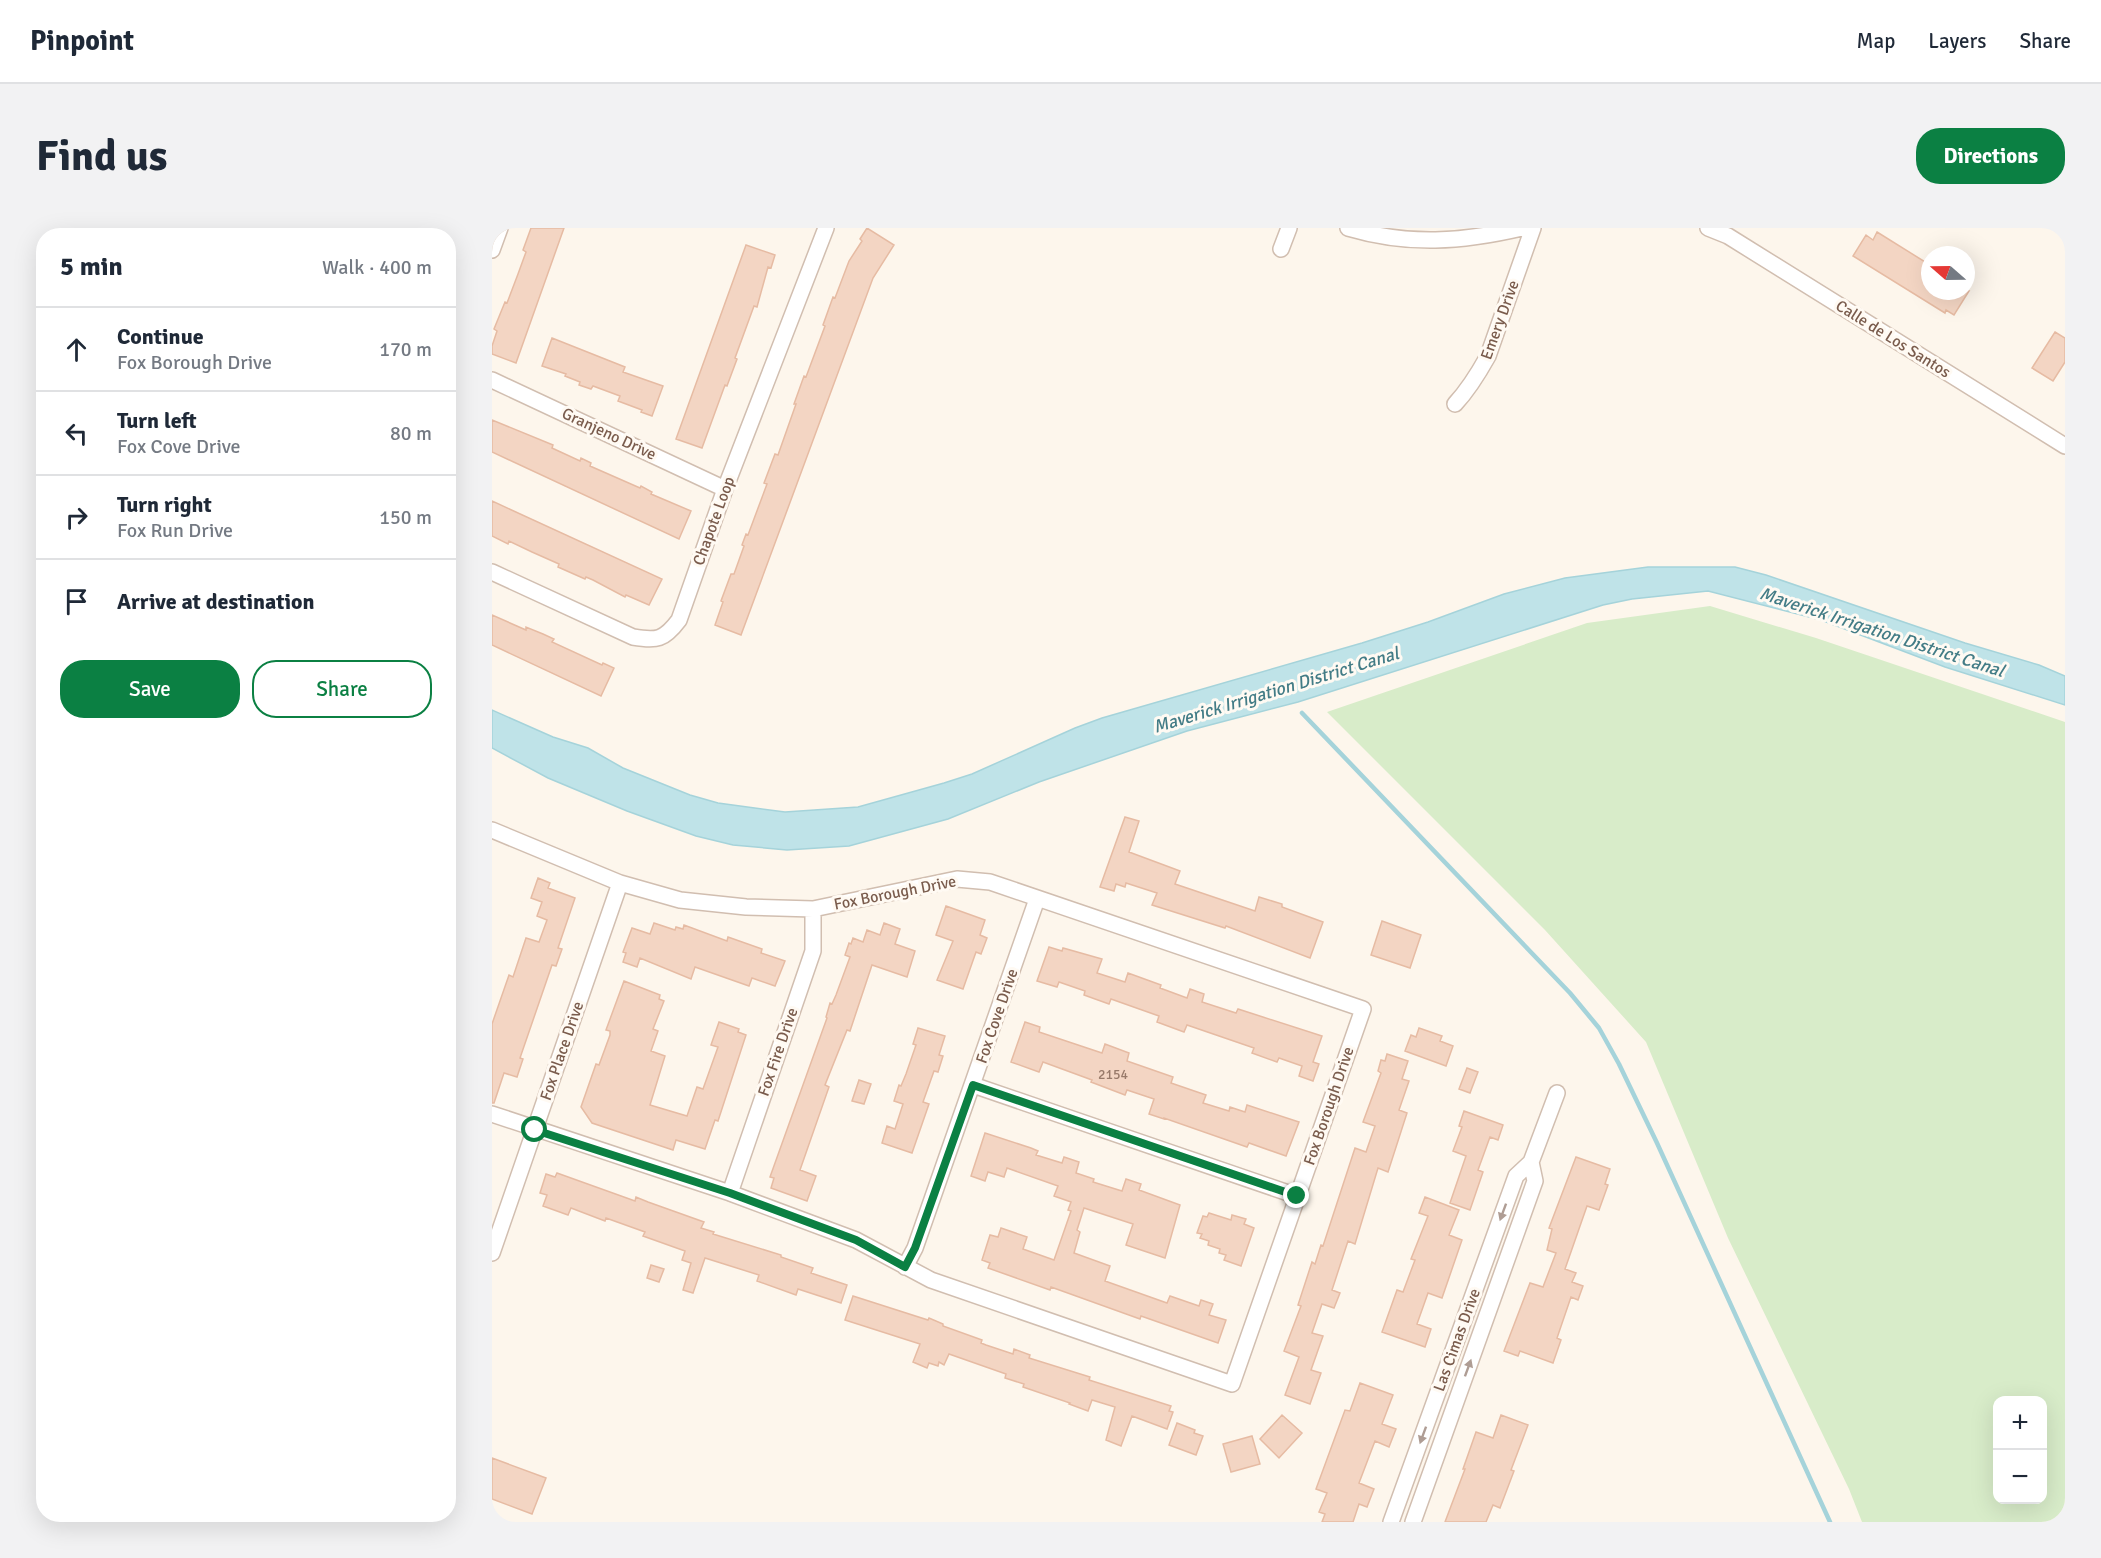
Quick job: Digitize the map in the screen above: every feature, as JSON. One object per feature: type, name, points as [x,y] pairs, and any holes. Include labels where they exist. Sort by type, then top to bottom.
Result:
[{"type":"street","points":[[492,250],[500,228]]},
{"type":"street","name":"Chapote Loop","points":[[492,572],[633,637],[658,638],[669,633],[679,620],[725,489],[826,228]]},
{"type":"street","points":[[1281,249],[1289,228]]},
{"type":"street","points":[[1348,228],[1403,239],[1443,241],[1481,237],[1522,228]]},
{"type":"street","name":"Emery Drive","points":[[1455,404],[1472,383],[1488,356],[1533,228]]},
{"type":"street","name":"Calle de Los Santos","points":[[1708,228],[1729,232],[2065,446]]},
{"type":"street","name":"Granjeno Drive","points":[[492,380],[725,489]]},
{"type":"street","name":"Fox Borough Drive","points":[[492,830],[620,883],[680,900],[746,907],[813,909],[957,879],[990,882],[1364,1009],[1232,1384],[931,1280],[856,1240],[730,1193],[492,1114]]},
{"type":"street","name":"Fox Place Drive","points":[[492,1253],[620,883]]},
{"type":"street","name":"Fox Cove Drive","points":[[905,1267],[915,1248],[1037,899]]},
{"type":"street","name":"Fox Fire Drive","points":[[730,1193],[813,951],[813,909]]},
{"type":"street","points":[[973,1085],[1297,1196]]},
{"type":"street","name":"Las Cimas Drive","points":[[1391,1522],[1516,1176],[1531,1162],[1557,1093]]},
{"type":"street","name":"Las Cimas Drive","points":[[1413,1522],[1535,1181],[1531,1162]]},
{"type":"street","points":[[1488,1254],[1507,1260]]},
{"type":"street","points":[[1460,1332],[1479,1339]]},
{"type":"street","points":[[1434,1403],[1453,1410]]},
{"type":"street","points":[[1406,1480],[1425,1487]]},
{"type":"green space","points":[[1710,606],[1816,638],[2065,722],[2065,1522],[1862,1522],[1849,1489],[1728,1238],[1646,1042],[1545,930],[1327,712],[1587,623]]},
{"type":"water","name":"Maverick Irrigation District Canal","points":[[1648,567],[1735,567],[1766,575],[1965,643],[2039,665],[2065,676],[2065,705],[1945,667],[1821,620],[1708,591],[1632,599],[1603,605],[1298,702],[1187,731],[1039,782],[948,819],[849,846],[787,850],[733,845],[696,836],[627,811],[548,778],[492,748],[492,710],[553,737],[588,748],[623,768],[690,795],[718,803],[785,812],[858,807],[972,774],[1102,718],[1362,643],[1504,594],[1565,578]]},
{"type":"building","points":[[531,228],[564,228],[516,363],[492,354],[492,346],[497,331],[494,329],[518,274]]},
{"type":"building","points":[[867,228],[894,245],[873,278],[741,635],[715,625],[723,602],[721,601],[731,574],[734,574],[746,534],[748,535],[767,484],[764,483],[775,454],[778,455],[804,376],[806,377],[825,326],[823,325],[833,297],[835,298],[849,261],[862,241],[860,239]]},
{"type":"building","points":[[1877,232],[1921,259],[1921,298],[1853,256],[1866,235],[1873,240]]},
{"type":"building","points":[[746,245],[775,255],[771,268],[768,267],[757,307],[754,306],[735,358],[737,359],[702,448],[676,439]]},
{"type":"building","points":[[1924,300],[1963,300],[1954,315],[1946,310],[1945,313]]},
{"type":"building","points":[[2055,332],[2065,338],[2065,362],[2053,381],[2032,368]]},
{"type":"building","points":[[552,338],[625,367],[623,372],[663,386],[652,416],[618,401],[620,396],[593,386],[591,389],[579,385],[580,382],[565,376],[566,374],[542,366]]},
{"type":"building","points":[[492,420],[553,445],[552,448],[580,461],[581,458],[591,463],[590,466],[640,488],[641,486],[652,492],[651,494],[691,511],[679,539],[492,452]]},
{"type":"building","points":[[492,501],[662,579],[649,605],[626,595],[625,597],[593,580],[586,577],[585,579],[558,567],[559,564],[509,541],[508,544],[492,536]]},
{"type":"building","points":[[492,615],[526,630],[526,627],[543,634],[554,639],[552,642],[602,665],[603,663],[614,668],[601,696],[492,645]]},
{"type":"building","points":[[1125,817],[1139,821],[1129,852],[1180,871],[1175,884],[1255,911],[1259,897],[1282,904],[1282,907],[1323,922],[1310,958],[1226,926],[1225,928],[1152,905],[1157,893],[1126,883],[1125,887],[1116,884],[1114,891],[1100,887]]},
{"type":"building","points":[[538,878],[550,883],[548,888],[575,898],[558,948],[562,949],[556,966],[552,965],[520,1058],[523,1059],[517,1077],[504,1073],[494,1103],[492,1103],[492,1024],[509,975],[513,977],[526,938],[539,942],[547,920],[537,916],[542,902],[531,898]]},
{"type":"building","points":[[946,906],[985,920],[980,935],[987,938],[981,954],[976,952],[963,989],[937,980],[953,941],[936,935]]},
{"type":"building","points":[[1382,921],[1421,935],[1410,968],[1371,955]]},
{"type":"building","points":[[654,923],[675,930],[676,927],[683,929],[684,925],[727,941],[728,937],[762,949],[761,953],[785,961],[775,986],[752,978],[749,986],[695,967],[691,979],[640,958],[637,967],[623,962],[626,953],[623,952],[632,928],[650,934]]},
{"type":"building","points":[[884,923],[900,929],[895,944],[915,951],[907,977],[872,965],[850,1031],[847,1030],[825,1085],[829,1087],[800,1170],[816,1176],[807,1201],[771,1188],[774,1178],[770,1177],[827,1018],[830,1003],[832,1004],[836,995],[850,957],[845,955],[849,943],[851,944],[853,938],[863,942],[867,930],[880,935]]},
{"type":"building","points":[[1049,947],[1062,951],[1063,948],[1102,959],[1097,973],[1125,982],[1128,973],[1161,985],[1160,988],[1187,998],[1190,989],[1204,994],[1202,1002],[1236,1013],[1238,1009],[1322,1036],[1313,1062],[1319,1064],[1313,1081],[1299,1076],[1302,1066],[1279,1058],[1277,1062],[1252,1053],[1254,1048],[1187,1025],[1184,1032],[1157,1022],[1159,1016],[1111,999],[1109,1004],[1084,995],[1085,991],[1059,982],[1057,987],[1037,981]]},
{"type":"building","points":[[624,981],[660,995],[659,999],[664,1001],[653,1029],[658,1031],[651,1051],[665,1056],[650,1105],[687,1116],[697,1087],[703,1089],[718,1047],[711,1045],[719,1022],[739,1029],[738,1032],[746,1035],[718,1121],[715,1120],[705,1149],[676,1140],[673,1150],[592,1123],[581,1107],[596,1064],[599,1065],[610,1035],[610,1031],[606,1030]]},
{"type":"building","points":[[1025,1022],[1040,1027],[1039,1032],[1102,1053],[1105,1044],[1129,1053],[1127,1061],[1173,1077],[1171,1083],[1206,1095],[1203,1103],[1229,1111],[1230,1107],[1245,1112],[1247,1105],[1299,1122],[1286,1156],[1249,1143],[1247,1147],[1149,1114],[1154,1099],[1127,1090],[1125,1095],[1043,1062],[1039,1072],[1011,1062]]},
{"type":"building","points":[[918,1028],[945,1036],[939,1055],[943,1056],[938,1072],[934,1071],[923,1102],[929,1104],[912,1153],[882,1143],[887,1126],[895,1129],[903,1104],[894,1101],[916,1045],[913,1044]]},
{"type":"building","points":[[1419,1028],[1442,1036],[1440,1041],[1453,1046],[1446,1066],[1405,1051],[1411,1035],[1416,1037]]},
{"type":"building","points":[[1387,1054],[1408,1061],[1402,1079],[1409,1081],[1399,1110],[1407,1113],[1388,1172],[1378,1168],[1355,1244],[1348,1241],[1332,1290],[1340,1293],[1334,1308],[1322,1304],[1312,1333],[1323,1336],[1311,1370],[1321,1373],[1310,1404],[1285,1395],[1299,1357],[1284,1351],[1301,1306],[1298,1305],[1312,1262],[1315,1264],[1321,1245],[1323,1246],[1355,1148],[1366,1152],[1375,1126],[1363,1122],[1381,1073],[1378,1071],[1381,1060],[1385,1061]]},
{"type":"building","points":[[1467,1068],[1478,1072],[1470,1093],[1459,1089]]},
{"type":"building","points":[[859,1080],[871,1084],[864,1104],[852,1101]]},
{"type":"building","points":[[1464,1111],[1503,1125],[1498,1140],[1490,1137],[1478,1170],[1483,1172],[1470,1210],[1450,1203],[1466,1156],[1453,1151],[1462,1127],[1459,1126]]},
{"type":"building","points":[[985,1133],[1038,1151],[1036,1155],[1062,1163],[1064,1157],[1079,1162],[1076,1173],[1094,1179],[1093,1182],[1122,1191],[1126,1179],[1141,1184],[1139,1190],[1180,1205],[1165,1258],[1126,1245],[1133,1224],[1084,1208],[1077,1230],[1080,1232],[1074,1253],[1110,1266],[1105,1281],[1167,1303],[1170,1296],[1199,1306],[1201,1300],[1213,1304],[1209,1315],[1226,1320],[1218,1343],[988,1268],[990,1263],[982,1260],[990,1235],[998,1237],[1001,1228],[1027,1237],[1023,1249],[1054,1260],[1071,1211],[1068,1210],[1071,1202],[1054,1196],[1058,1186],[1007,1168],[1004,1177],[988,1172],[985,1181],[971,1176]]},
{"type":"building","points":[[1576,1157],[1610,1169],[1605,1184],[1608,1185],[1599,1210],[1587,1206],[1565,1269],[1576,1273],[1572,1282],[1583,1286],[1578,1300],[1571,1297],[1557,1338],[1561,1340],[1553,1363],[1520,1351],[1518,1356],[1504,1351],[1530,1283],[1543,1287],[1556,1253],[1547,1250],[1552,1229],[1549,1228]]},
{"type":"building","points":[[557,1173],[635,1201],[636,1197],[704,1222],[701,1228],[714,1232],[713,1234],[781,1255],[781,1257],[813,1268],[811,1273],[847,1285],[841,1303],[798,1289],[796,1295],[757,1281],[759,1275],[705,1258],[693,1293],[683,1290],[691,1263],[682,1260],[685,1251],[643,1236],[645,1232],[606,1218],[605,1221],[571,1208],[568,1215],[543,1206],[547,1195],[540,1193],[546,1174],[555,1177]]},
{"type":"building","points":[[1425,1197],[1459,1210],[1449,1235],[1462,1240],[1442,1298],[1428,1293],[1417,1324],[1431,1329],[1425,1347],[1382,1332],[1397,1290],[1403,1292],[1415,1260],[1411,1259],[1428,1216],[1419,1213]]},
{"type":"building","points":[[1209,1213],[1231,1220],[1232,1215],[1246,1219],[1244,1224],[1254,1228],[1241,1266],[1224,1260],[1226,1255],[1219,1253],[1220,1249],[1208,1245],[1209,1241],[1200,1238],[1202,1234],[1197,1233],[1203,1216],[1207,1217]]},
{"type":"building","points":[[651,1265],[664,1269],[659,1282],[647,1278]]},
{"type":"building","points":[[853,1296],[928,1320],[929,1318],[943,1326],[982,1340],[981,1343],[986,1345],[1013,1354],[1014,1349],[1030,1355],[1029,1358],[1090,1377],[1089,1380],[1171,1406],[1169,1411],[1173,1412],[1167,1429],[1132,1416],[1121,1446],[1106,1440],[1115,1407],[1092,1400],[1088,1411],[1023,1387],[1024,1384],[1005,1378],[1006,1374],[949,1354],[944,1365],[939,1362],[938,1366],[929,1363],[927,1368],[913,1362],[920,1344],[845,1320]]},
{"type":"building","points":[[1360,1383],[1393,1395],[1382,1424],[1396,1429],[1389,1447],[1375,1441],[1359,1483],[1374,1489],[1367,1507],[1359,1504],[1353,1522],[1322,1522],[1325,1514],[1319,1512],[1327,1493],[1316,1489],[1345,1410],[1350,1411]]},
{"type":"building","points":[[1282,1415],[1302,1433],[1279,1458],[1260,1439]]},
{"type":"building","points":[[1501,1415],[1528,1425],[1500,1508],[1493,1505],[1486,1522],[1445,1522],[1476,1432],[1493,1438]]},
{"type":"building","points":[[1177,1423],[1203,1436],[1196,1455],[1169,1445]]},
{"type":"building","points":[[1252,1436],[1260,1464],[1231,1472],[1223,1444]]},
{"type":"building","points":[[492,1458],[546,1478],[532,1514],[492,1499]]},
{"type":"waterway","points":[[1302,713],[1570,993],[1599,1028],[1657,1143],[1830,1522]]},
{"type":"route","points":[[535,1130],[730,1193],[856,1240],[905,1267],[915,1248],[973,1085],[1297,1196]]}]
